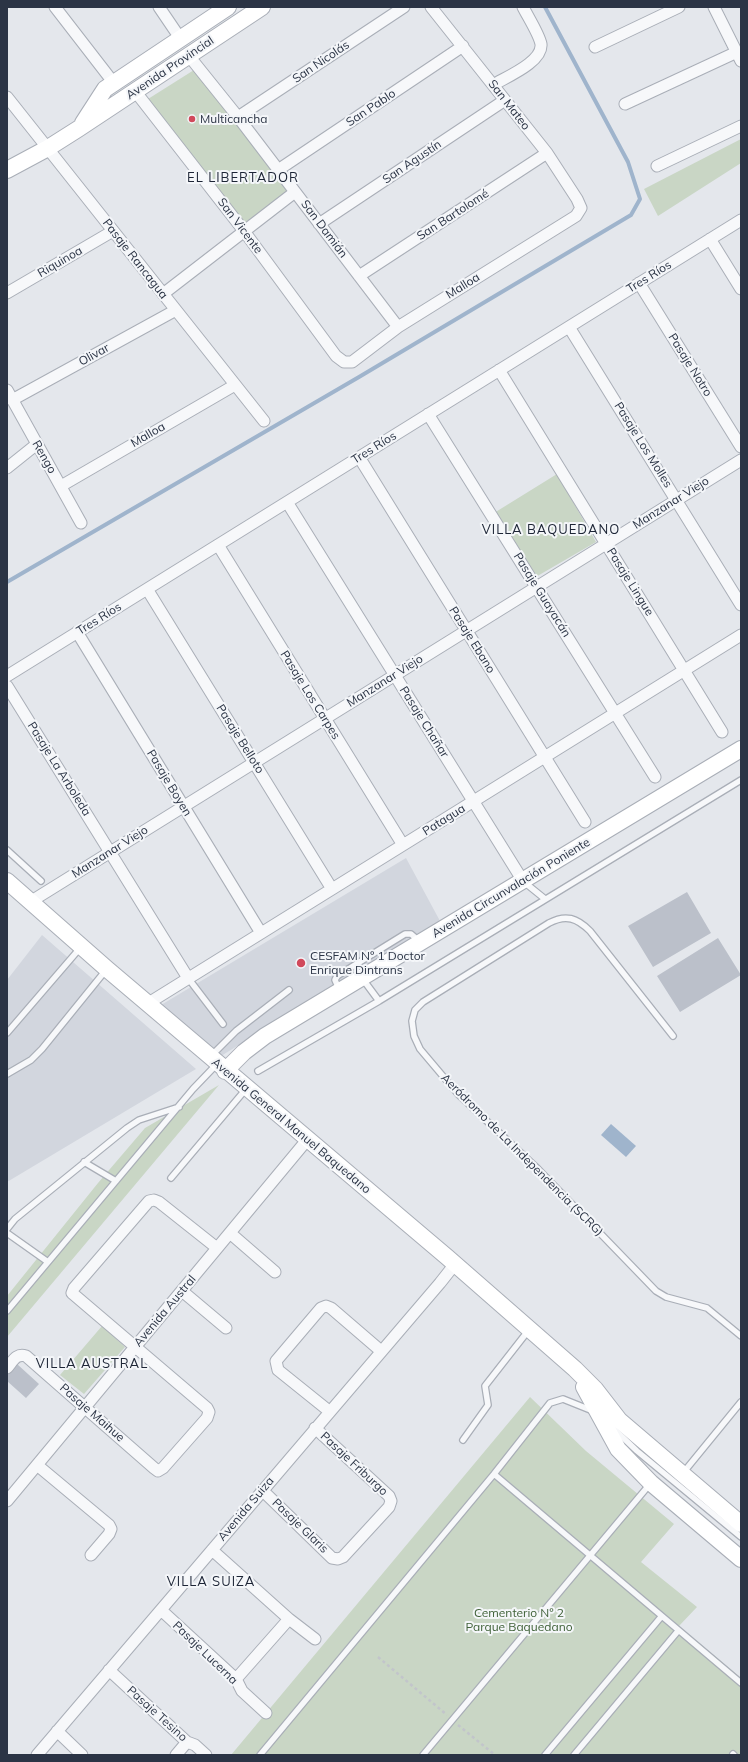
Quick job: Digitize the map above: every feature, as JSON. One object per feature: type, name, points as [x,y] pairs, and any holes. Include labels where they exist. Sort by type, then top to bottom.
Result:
[{"type":"main road","name":"Avenida Provincial","points":[[78,129],[105,88],[228,7]]},
{"type":"main road","name":"Avenida Provincial","points":[[7,170],[48,148],[78,129],[262,7]]},
{"type":"main road","name":"Avenida Circunvalación Poniente","points":[[217,1064],[254,1044],[741,749]]},
{"type":"main road","name":"Avenida General Manuel Baquedano","points":[[7,881],[107,970],[455,1264],[575,1369],[595,1389],[619,1420],[741,1524]]},
{"type":"main road","name":"Avenida General Manuel Baquedano","points":[[575,1369],[596,1412],[618,1449],[651,1483],[741,1559]]},
{"type":"street","points":[[55,7],[113,82]]},
{"type":"street","points":[[159,7],[180,38]]},
{"type":"street","name":"San Nicolás","points":[[238,117],[404,7]]},
{"type":"street","name":"San Mateo","points":[[431,7],[547,153],[577,199],[581,208]]},
{"type":"street","points":[[493,85],[535,60],[540,53],[541,44],[523,7]]},
{"type":"street","points":[[595,47],[679,7]]},
{"type":"street","points":[[625,104],[739,56],[714,7]]},
{"type":"street","name":"San Pablo","points":[[278,170],[463,46]]},
{"type":"street","name":"San Damián","points":[[189,56],[238,117],[398,327]]},
{"type":"street","name":"San Vicente","points":[[136,91],[244,231],[336,356],[344,362]]},
{"type":"street","name":"Pasaje Rancagua","points":[[7,98],[264,421]]},
{"type":"street","name":"San Agustín","points":[[319,224],[505,100]]},
{"type":"street","points":[[657,166],[741,126]]},
{"type":"street","name":"San Bartolomé","points":[[360,276],[547,153]]},
{"type":"street","points":[[163,294],[295,192]]},
{"type":"street","name":"Malloa","points":[[344,362],[352,362],[398,327],[576,216],[581,208]]},
{"type":"street","name":"Tres Ríos","points":[[7,676],[741,220]]},
{"type":"street","name":"Riquinoa","points":[[7,292],[113,231]]},
{"type":"street","points":[[710,239],[741,289]]},
{"type":"street","name":"Pasaje Notro","points":[[639,283],[741,447]]},
{"type":"street","name":"Olivar","points":[[10,395],[176,310]]},
{"type":"street","name":"Pasaje Los Molles","points":[[569,326],[741,605]]},
{"type":"street","name":"Pasaje Lingue","points":[[499,370],[722,732]]},
{"type":"street","name":"Malloa","points":[[61,486],[235,385]]},
{"type":"street","name":"Rengo","points":[[10,395],[81,523]]},
{"type":"street","name":"Pasaje Guayacán","points":[[428,414],[656,777]]},
{"type":"street","points":[[7,468],[37,444]]},
{"type":"street","name":"Pasaje Ebano","points":[[359,457],[584,822]]},
{"type":"street","name":"Manzanar Viejo","points":[[30,902],[741,460]]},
{"type":"street","name":"Pasaje Chañar","points":[[287,502],[523,881]]},
{"type":"street","name":"Pasaje Los Carpes","points":[[218,545],[403,845]]},
{"type":"street","name":"Pasaje Belloto","points":[[147,589],[332,889]]},
{"type":"street","name":"Pasaje Boyen","points":[[77,632],[261,933]]},
{"type":"street","name":"Patagua","points":[[147,1004],[741,635]]},
{"type":"street","name":"Pasaje La Arboleda","points":[[7,686],[188,978]]},
{"type":"street","name":"Avenida Austral","points":[[7,1501],[307,1140]]},
{"type":"street","points":[[135,1347],[74,1296],[72,1292],[74,1288],[149,1201],[154,1200],[159,1202],[217,1248]]},
{"type":"street","points":[[230,1233],[275,1272]]},
{"type":"street","name":"Avenida Suiza","points":[[37,1755],[455,1264]]},
{"type":"street","points":[[182,1290],[226,1328]]},
{"type":"street","points":[[329,1411],[278,1370],[276,1366],[276,1361],[321,1308],[326,1306],[381,1351]]},
{"type":"street","name":"Pasaje Maihue","points":[[7,1368],[17,1356],[21,1354],[26,1356],[158,1471],[163,1468],[207,1418],[209,1412],[207,1408],[135,1347]]},
{"type":"street","name":"Pasaje Friburgo","points":[[315,1428],[389,1496],[392,1502],[348,1552],[338,1559]]},
{"type":"street","points":[[38,1465],[109,1525],[111,1529],[109,1534],[91,1555]]},
{"type":"street","name":"Pasaje Glaris","points":[[262,1490],[332,1558],[338,1559]]},
{"type":"street","points":[[212,1550],[289,1619],[315,1639]]},
{"type":"street","name":"Pasaje Lucerna","points":[[161,1610],[236,1679],[242,1691],[266,1713]]},
{"type":"street","points":[[236,1679],[289,1619]]},
{"type":"street","name":"Pasaje Tesino","points":[[109,1670],[187,1742],[195,1745],[206,1755]]},
{"type":"street","points":[[57,1732],[82,1755]]},
{"type":"street","points":[[176,1755],[187,1742]]},
{"type":"lane","points":[[258,1071],[379,1001],[741,780]]},
{"type":"lane","points":[[7,850],[41,881]]},
{"type":"lane","points":[[523,881],[545,900]]},
{"type":"lane","name":"Aeródromo de La Independencia (SCRG)","points":[[673,1036],[590,931],[581,922],[565,917],[549,923],[423,1002],[415,1010],[412,1021],[414,1036],[420,1049],[458,1094],[538,1169],[656,1291],[666,1297],[707,1308],[741,1336]]},
{"type":"lane","points":[[340,991],[335,980],[337,976],[405,934],[411,934],[420,943]]},
{"type":"lane","points":[[7,1034],[81,947]]},
{"type":"lane","points":[[7,1074],[31,1060],[42,1049],[107,970]]},
{"type":"lane","points":[[188,978],[223,1024]]},
{"type":"lane","points":[[362,978],[379,1001]]},
{"type":"lane","points":[[7,1311],[217,1064],[236,1031],[289,990]]},
{"type":"lane","points":[[171,1178],[246,1088]]},
{"type":"lane","points":[[7,1229],[15,1219],[84,1162],[139,1120],[179,1107]]},
{"type":"lane","points":[[84,1162],[116,1181]]},
{"type":"lane","points":[[7,1233],[48,1262]]},
{"type":"lane","points":[[463,1440],[488,1405],[484,1386],[529,1329]]},
{"type":"lane","points":[[260,1755],[494,1474],[550,1403],[563,1399],[596,1412],[637,1451],[741,1537]]},
{"type":"lane","points":[[682,1474],[741,1402]]},
{"type":"lane","points":[[494,1474],[741,1684]]},
{"type":"lane","points":[[423,1755],[651,1483]]},
{"type":"lane","points":[[545,1755],[661,1616]]},
{"type":"lane","points":[[574,1755],[678,1630]]},
{"type":"path","points":[[378,1657],[495,1755]]},
{"type":"shaded area","name":"CESFAM N° 1 Doctor Enrique Dintrans","points":[[406,858],[440,921],[221,1056],[161,1005]]},
{"type":"shaded area","points":[[42,935],[196,1069],[7,1182],[7,980]]},
{"type":"green space","points":[[194,70],[289,191],[245,223],[148,99]]},
{"type":"green space","points":[[741,139],[741,163],[658,216],[644,189]]},
{"type":"green space","points":[[557,474],[596,542],[534,578],[494,513]]},
{"type":"green space","points":[[219,1085],[7,1337],[7,1296],[98,1183],[145,1128]]},
{"type":"green space","points":[[102,1326],[125,1347],[84,1394],[60,1375]]},
{"type":"green space","name":"Cementerio N° 2 Parque Baquedano","points":[[530,1397],[586,1451],[674,1524],[641,1562],[697,1607],[679,1626],[741,1678],[741,1755],[231,1755]]},
{"type":"water","points":[[611,1124],[636,1146],[626,1157],[601,1135]]},
{"type":"building","points":[[687,892],[711,933],[653,967],[628,926]]},
{"type":"building","points":[[718,938],[741,975],[680,1012],[657,976]]},
{"type":"building","points":[[17,1364],[39,1384],[26,1398],[7,1381],[7,1375]]},
{"type":"waterway","points":[[7,582],[359,377],[631,215],[640,199],[628,162],[545,7]]},
{"type":"place","name":"Multicancha","points":[[192,119]]},
{"type":"place","name":"CESFAM N° 1 Doctor Enrique Dintrans","points":[[301,963]]},
{"type":"district","name":"EL LIBERTADOR","points":[[243,178]]},
{"type":"district","name":"VILLA BAQUEDANO","points":[[551,530]]},
{"type":"district","name":"VILLA AUSTRAL","points":[[92,1364]]},
{"type":"district","name":"VILLA SUIZA","points":[[211,1582]]}]
